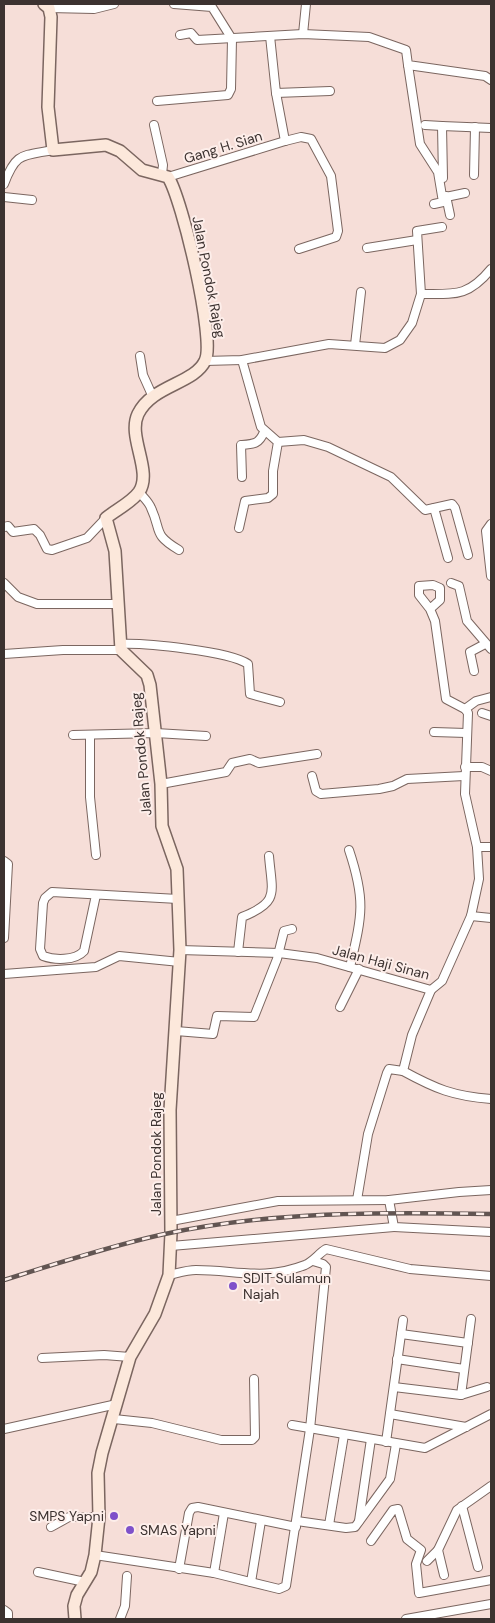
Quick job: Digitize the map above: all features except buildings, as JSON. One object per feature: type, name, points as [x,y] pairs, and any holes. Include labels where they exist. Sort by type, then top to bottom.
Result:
[{"type":"main road","points":[[47,6],[50,17],[48,107],[53,150],[106,145],[120,152],[142,170],[165,176]]},
{"type":"main road","name":"Jalan Pondok Rajeg","points":[[165,176],[175,192],[196,275],[208,343],[206,361]]},
{"type":"main road","points":[[121,647],[115,551],[106,518],[139,492],[144,479],[135,425],[138,414],[152,395],[195,372],[206,361]]},
{"type":"main road","name":"Jalan Pondok Rajeg","points":[[75,1619],[74,1606],[91,1572],[96,1556],[99,1517],[98,1473],[130,1357],[155,1314],[166,1287],[169,1275],[171,1246],[170,1110],[180,956],[177,869],[162,826],[161,784],[150,685],[147,675],[121,647]]},
{"type":"street","points":[[47,6],[114,4]]},
{"type":"street","points":[[157,101],[228,94],[231,89],[232,39],[211,6],[174,4]]},
{"type":"street","points":[[303,34],[306,4]]},
{"type":"street","points":[[180,35],[192,34],[197,40],[303,34],[369,37],[406,50],[420,144],[438,172],[443,202],[434,204]]},
{"type":"street","points":[[270,36],[276,93],[285,140]]},
{"type":"street","points":[[408,65],[485,76],[491,80]]},
{"type":"street","points":[[276,93],[330,91]]},
{"type":"street","points":[[154,125],[165,176]]},
{"type":"street","points":[[425,126],[491,128]]},
{"type":"street","points":[[442,126],[443,176],[450,214]]},
{"type":"street","points":[[474,174],[475,128]]},
{"type":"street","name":"Gang H. Sian","points":[[165,176],[285,140],[301,137],[311,139],[331,176],[338,232],[336,236],[299,249]]},
{"type":"street","points":[[4,184],[12,163],[17,158],[53,150]]},
{"type":"street","points":[[446,197],[465,193]]},
{"type":"street","points":[[4,197],[32,200]]},
{"type":"street","points":[[206,361],[242,360],[308,346],[329,344],[386,348],[400,340],[412,323],[421,294],[417,231],[442,227]]},
{"type":"street","points":[[367,248],[417,240]]},
{"type":"street","points":[[421,294],[454,294],[478,285],[491,269]]},
{"type":"street","points":[[355,346],[361,292]]},
{"type":"street","points":[[140,356],[143,375],[152,395]]},
{"type":"street","points":[[242,360],[264,432],[278,442],[304,440],[328,447],[391,477],[425,510],[452,504],[455,508],[468,555]]},
{"type":"street","points":[[242,477],[241,445],[255,444],[261,440],[264,432]]},
{"type":"street","points":[[239,528],[245,501],[268,498],[273,494],[273,471],[278,442]]},
{"type":"street","points":[[139,492],[151,508],[158,534],[166,543],[179,550]]},
{"type":"street","points":[[434,508],[448,558]]},
{"type":"street","points":[[4,527],[8,526],[12,532],[34,529],[40,535],[47,549],[52,550],[86,538],[106,518]]},
{"type":"street","points":[[491,524],[486,531],[491,576]]},
{"type":"street","points":[[4,583],[18,597],[37,604],[119,604]]},
{"type":"street","points":[[451,583],[459,586],[467,621],[488,647],[470,652],[474,671]]},
{"type":"street","points":[[430,609],[435,621],[446,699],[465,709],[476,701],[491,698]]},
{"type":"street","points":[[4,654],[121,647],[215,653],[239,658],[248,664],[250,694],[280,702]]},
{"type":"street","name":"Jalan Haji Sinan","points":[[4,974],[96,968],[119,956],[180,956],[238,952],[279,953],[317,958],[431,990],[442,981],[471,916],[479,878],[477,847],[465,794],[468,713],[465,709]]},
{"type":"street","points":[[482,713],[491,716]]},
{"type":"street","points":[[434,732],[466,733]]},
{"type":"street","points":[[73,735],[156,734],[206,736]]},
{"type":"street","points":[[90,735],[90,797],[96,855]]},
{"type":"street","points":[[161,784],[226,772],[232,763],[250,759],[259,763],[317,754]]},
{"type":"street","points":[[312,776],[316,791],[321,794],[379,789],[393,786],[407,779],[465,772],[482,767],[491,771]]},
{"type":"street","points":[[477,847],[491,847]]},
{"type":"street","points":[[349,850],[360,881],[362,903],[361,923],[350,967]]},
{"type":"street","points":[[238,952],[242,917],[262,909],[269,902],[272,889],[269,856]]},
{"type":"street","points":[[4,860],[8,864],[4,938]]},
{"type":"street","points":[[96,895],[84,951],[75,958],[50,958],[42,956],[40,949],[43,904],[48,894],[58,891],[178,899]]},
{"type":"street","points":[[471,916],[491,918]]},
{"type":"street","points":[[176,1031],[213,1034],[217,1016],[254,1017],[279,953],[284,931],[292,929]]},
{"type":"street","points":[[340,1007],[359,969]]},
{"type":"street","points":[[403,1071],[412,1035],[431,990]]},
{"type":"street","points":[[357,1200],[368,1134],[389,1069],[403,1071],[437,1089],[471,1097],[491,1099]]},
{"type":"street","points":[[171,1221],[278,1201],[389,1200],[491,1190]]},
{"type":"street","points":[[389,1200],[394,1227]]},
{"type":"street","points":[[171,1246],[394,1227],[491,1232]]},
{"type":"street","points":[[169,1275],[195,1270],[251,1275],[265,1274],[303,1266],[314,1261],[326,1249],[410,1269],[491,1276]]},
{"type":"street","points":[[96,1556],[214,1573],[279,1589],[286,1586],[310,1430],[326,1267],[314,1261]]},
{"type":"street","points":[[461,1395],[471,1319]]},
{"type":"street","points":[[386,1442],[403,1320]]},
{"type":"street","points":[[401,1334],[468,1343]]},
{"type":"street","points":[[42,1358],[104,1355],[130,1357]]},
{"type":"street","points":[[397,1359],[464,1369]]},
{"type":"street","points":[[114,1419],[152,1423],[221,1440],[252,1440],[254,1437],[254,1379]]},
{"type":"street","points":[[394,1387],[461,1395],[490,1390]]},
{"type":"street","points":[[4,1429],[118,1404]]},
{"type":"street","points":[[390,1414],[466,1427]]},
{"type":"street","points":[[292,1425],[310,1430],[425,1448],[491,1414]]},
{"type":"street","points":[[328,1525],[344,1435]]},
{"type":"street","points":[[359,1523],[371,1439]]},
{"type":"street","points":[[179,1569],[189,1513],[192,1508],[198,1507],[261,1521],[328,1525],[346,1528],[355,1527],[390,1479],[396,1444]]},
{"type":"street","points":[[426,1562],[438,1550],[457,1510],[491,1486]]},
{"type":"street","points":[[462,1506],[478,1567]]},
{"type":"street","points":[[371,1541],[394,1510],[398,1509],[407,1539],[421,1550],[422,1554],[416,1564],[419,1593],[491,1580]]},
{"type":"street","points":[[214,1573],[224,1513]]},
{"type":"street","points":[[51,1527],[69,1518],[99,1517]]},
{"type":"street","points":[[251,1582],[261,1521]]},
{"type":"street","points":[[438,1550],[444,1575]]},
{"type":"street","points":[[38,1572],[85,1582]]},
{"type":"street","points":[[120,1619],[125,1606],[127,1576]]},
{"type":"street","points":[[406,1619],[491,1604]]},
{"type":"street","points":[[4,1610],[8,1613],[8,1619]]},
{"type":"railway","points":[[4,1280],[81,1256],[160,1235],[243,1221],[366,1213],[491,1214]]},
{"type":"place","name":"SDIT Sulamun Najah","points":[[233,1286]]},
{"type":"place","name":"SMPS Yapni","points":[[114,1516]]},
{"type":"place","name":"SMAS Yapni","points":[[130,1530]]}]
